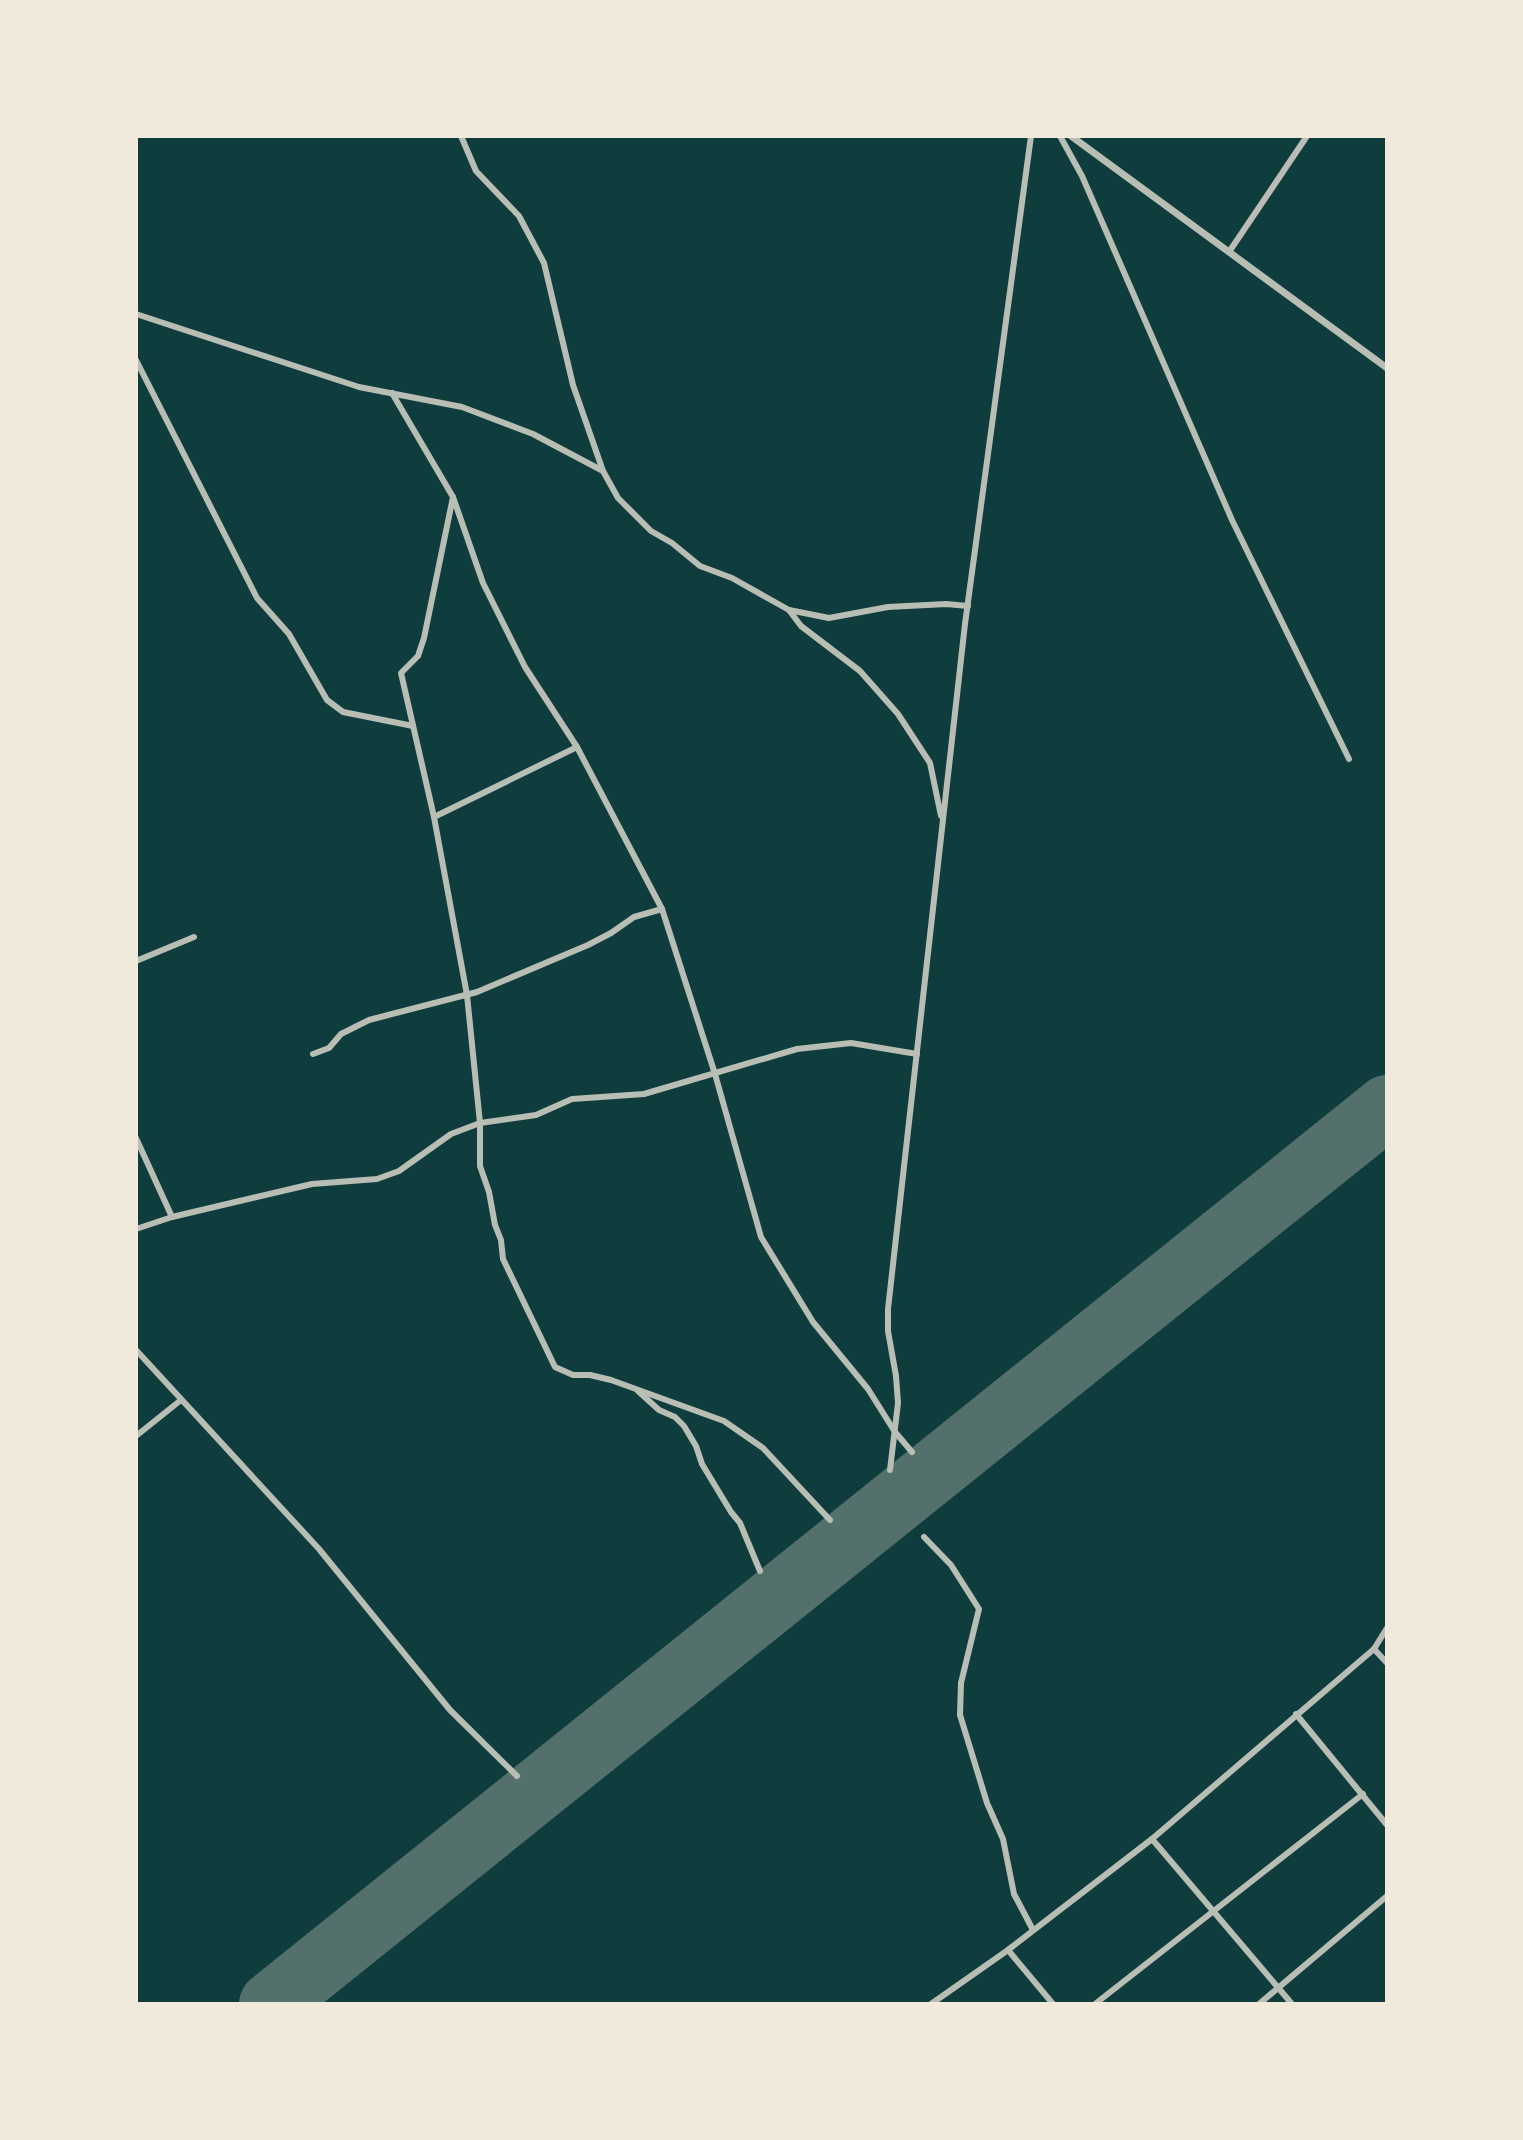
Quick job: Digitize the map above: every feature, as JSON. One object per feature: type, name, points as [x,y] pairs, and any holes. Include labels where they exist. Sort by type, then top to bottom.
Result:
[{"type":"street","points":[[461,136],[476,171],[519,216],[544,263],[573,385],[603,471],[618,498],[651,531],[672,543],[700,566],[732,578],[789,610],[829,618],[888,607],[968,606]]},
{"type":"street","points":[[890,1470],[898,1418],[888,1309],[968,606],[1031,136]]},
{"type":"street","points":[[1060,136],[1082,176],[1232,520],[1349,759]]},
{"type":"street","points":[[1071,136],[1387,368]]},
{"type":"street","points":[[1229,252],[1307,136]]},
{"type":"street","points":[[136,314],[359,387],[462,407],[533,434],[603,471]]},
{"type":"street","points":[[136,360],[257,598],[289,634],[327,700],[343,712],[413,726]]},
{"type":"street","points":[[392,393],[453,497],[483,583],[525,667],[577,747],[662,909],[715,1074],[761,1237],[813,1322],[868,1389],[895,1432],[912,1452]]},
{"type":"street","points":[[453,497],[424,638],[418,656],[401,673],[434,817],[467,995],[480,1123],[480,1166],[501,1240],[503,1259],[555,1367],[573,1375],[590,1375],[635,1388],[724,1421],[763,1448],[830,1520]]},
{"type":"street","points":[[789,610],[801,626],[860,671],[898,714],[930,763],[943,824]]},
{"type":"street","points":[[434,817],[577,747]]},
{"type":"street","points":[[313,1054],[329,1048],[341,1034],[369,1020],[467,995],[588,945],[634,917],[662,909]]},
{"type":"street","points":[[136,961],[194,937]]},
{"type":"street","points":[[136,1229],[172,1217],[312,1184],[377,1179],[399,1171],[451,1134],[480,1123],[536,1115],[572,1099],[644,1094],[797,1049],[851,1043],[917,1054]]},
{"type":"street","points":[[136,1138],[172,1217]]},
{"type":"street","points":[[136,1350],[319,1549],[450,1710],[517,1776]]},
{"type":"street","points":[[635,1388],[659,1410],[675,1417],[684,1426],[702,1464],[740,1523],[760,1571]]},
{"type":"street","points":[[136,1436],[181,1400]]},
{"type":"street","points":[[924,1537],[951,1565],[979,1609],[961,1683],[960,1715],[987,1803],[1003,1839],[1014,1894],[1033,1930]]},
{"type":"street","points":[[931,2004],[1008,1950],[1152,1839],[1374,1649],[1387,1628]]},
{"type":"street","points":[[1374,1649],[1387,1663]]},
{"type":"street","points":[[1296,1714],[1387,1825]]},
{"type":"street","points":[[1095,2004],[1363,1794]]},
{"type":"street","points":[[1152,1839],[1292,2004]]},
{"type":"street","points":[[1259,2004],[1387,1896]]},
{"type":"street","points":[[1008,1950],[1053,2004]]},
{"type":"runway","points":[[271,2004],[1387,1107]]}]
